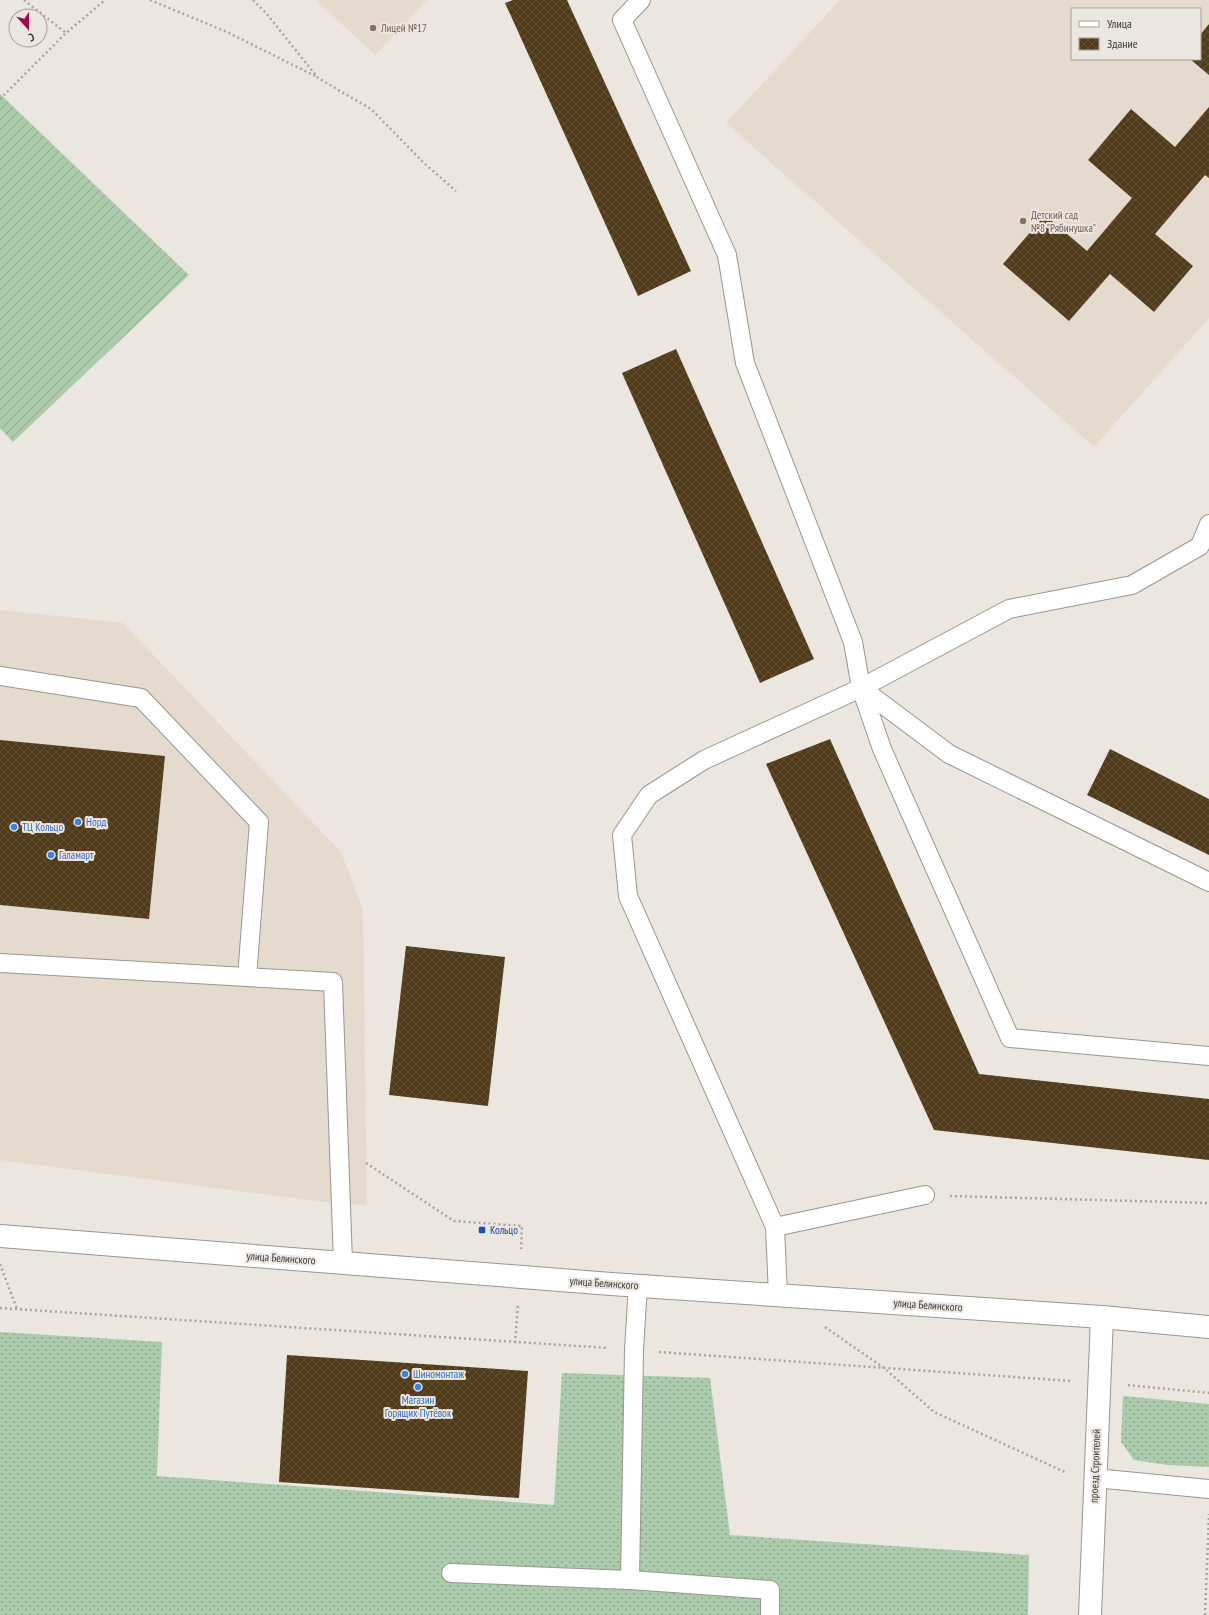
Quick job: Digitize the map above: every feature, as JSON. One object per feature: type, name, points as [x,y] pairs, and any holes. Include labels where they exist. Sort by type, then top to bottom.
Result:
[{"type":"main road","name":"улица Белинского","points":[[0,1236],[638,1285],[1102,1317],[1209,1327]]},
{"type":"main road","name":"проезд Строителей","points":[[1090,1615],[1102,1317]]},
{"type":"lane","points":[[640,0],[622,20],[728,255],[745,363],[853,642],[861,688],[882,749],[1010,1038],[1209,1056]]},
{"type":"lane","points":[[778,1295],[775,1227],[628,896],[622,835],[648,795],[704,760],[861,688],[1009,609],[1132,585],[1200,546],[1209,524]]},
{"type":"lane","points":[[0,676],[141,698],[259,822],[247,977]]},
{"type":"lane","points":[[861,688],[949,754],[1209,882]]},
{"type":"lane","points":[[0,963],[333,982],[343,1262]]},
{"type":"lane","points":[[775,1227],[925,1195]]},
{"type":"lane","points":[[630,1580],[634,1350],[638,1285]]},
{"type":"lane","points":[[1095,1478],[1209,1489]]},
{"type":"lane","points":[[451,1573],[630,1580],[770,1590],[770,1615]]},
{"type":"path","points":[[24,0],[66,33]]},
{"type":"path","points":[[0,99],[66,33],[105,0]]},
{"type":"path","points":[[150,0],[227,32],[318,78],[371,108],[424,163],[456,191]]},
{"type":"path","points":[[253,0],[318,78]]},
{"type":"path","points":[[339,1144],[454,1222],[522,1226],[515,1343]]},
{"type":"path","points":[[925,1195],[1209,1203]]},
{"type":"path","points":[[0,1263],[17,1309]]},
{"type":"path","points":[[0,1308],[634,1350],[1099,1383],[1209,1393]]},
{"type":"path","points":[[822,1325],[884,1368],[934,1412],[1072,1475],[1095,1478]]},
{"type":"path","points":[[1205,1615],[1208,1580],[1209,1508]]},
{"type":"shaded area","name":"Лицей №17","points":[[316,0],[427,0],[375,55]]},
{"type":"shaded area","name":"Детский сад №8 \"Рябинушка\"","points":[[840,0],[1209,0],[1209,318],[1094,447],[726,123]]},
{"type":"shaded area","points":[[0,610],[123,623],[341,852],[363,910],[367,1205],[340,1204],[0,1160]]},
{"type":"green space","points":[[0,94],[189,275],[13,442],[0,428]]},
{"type":"green space","points":[[0,1332],[162,1342],[157,1476],[554,1505],[562,1373],[710,1378],[730,1535],[1029,1555],[1028,1615],[0,1615]]},
{"type":"green space","points":[[1123,1396],[1209,1404],[1209,1467],[1167,1465],[1134,1460],[1121,1442]]},
{"type":"building","points":[[513,0],[567,0],[691,271],[638,296],[505,3]]},
{"type":"building","points":[[1209,24],[1209,75],[1191,60],[1201,60],[1201,34]]},
{"type":"building","points":[[1209,107],[1209,178],[1205,175],[1155,234],[1193,266],[1154,312],[1110,274],[1069,321],[1003,264],[1045,215],[1087,251],[1132,198],[1088,160],[1131,109],[1175,147]]},
{"type":"building","points":[[676,349],[814,659],[760,683],[622,373]]},
{"type":"building","points":[[830,739],[979,1074],[1209,1099],[1209,1160],[934,1130],[766,764]]},
{"type":"building","points":[[0,740],[165,756],[149,919],[0,905]]},
{"type":"building","points":[[1110,749],[1209,799],[1209,855],[1087,795]]},
{"type":"building","points":[[406,946],[505,957],[488,1106],[389,1095]]},
{"type":"building","points":[[287,1355],[528,1371],[519,1498],[279,1482]]},
{"type":"place","name":"Лицей №17","points":[[373,28]]},
{"type":"place","name":"Детский сад №8 \"Рябинушка\"","points":[[1023,221]]},
{"type":"place","name":"Норд","points":[[78,822]]},
{"type":"place","name":"ТЦ Кольцо","points":[[14,827]]},
{"type":"place","name":"Галамарт","points":[[51,855]]},
{"type":"place","name":"Кольцо","points":[[482,1230]]},
{"type":"place","name":"Шиномонтаж","points":[[405,1374]]},
{"type":"place","name":"Магазин Горящих Путёвок","points":[[418,1387]]}]
